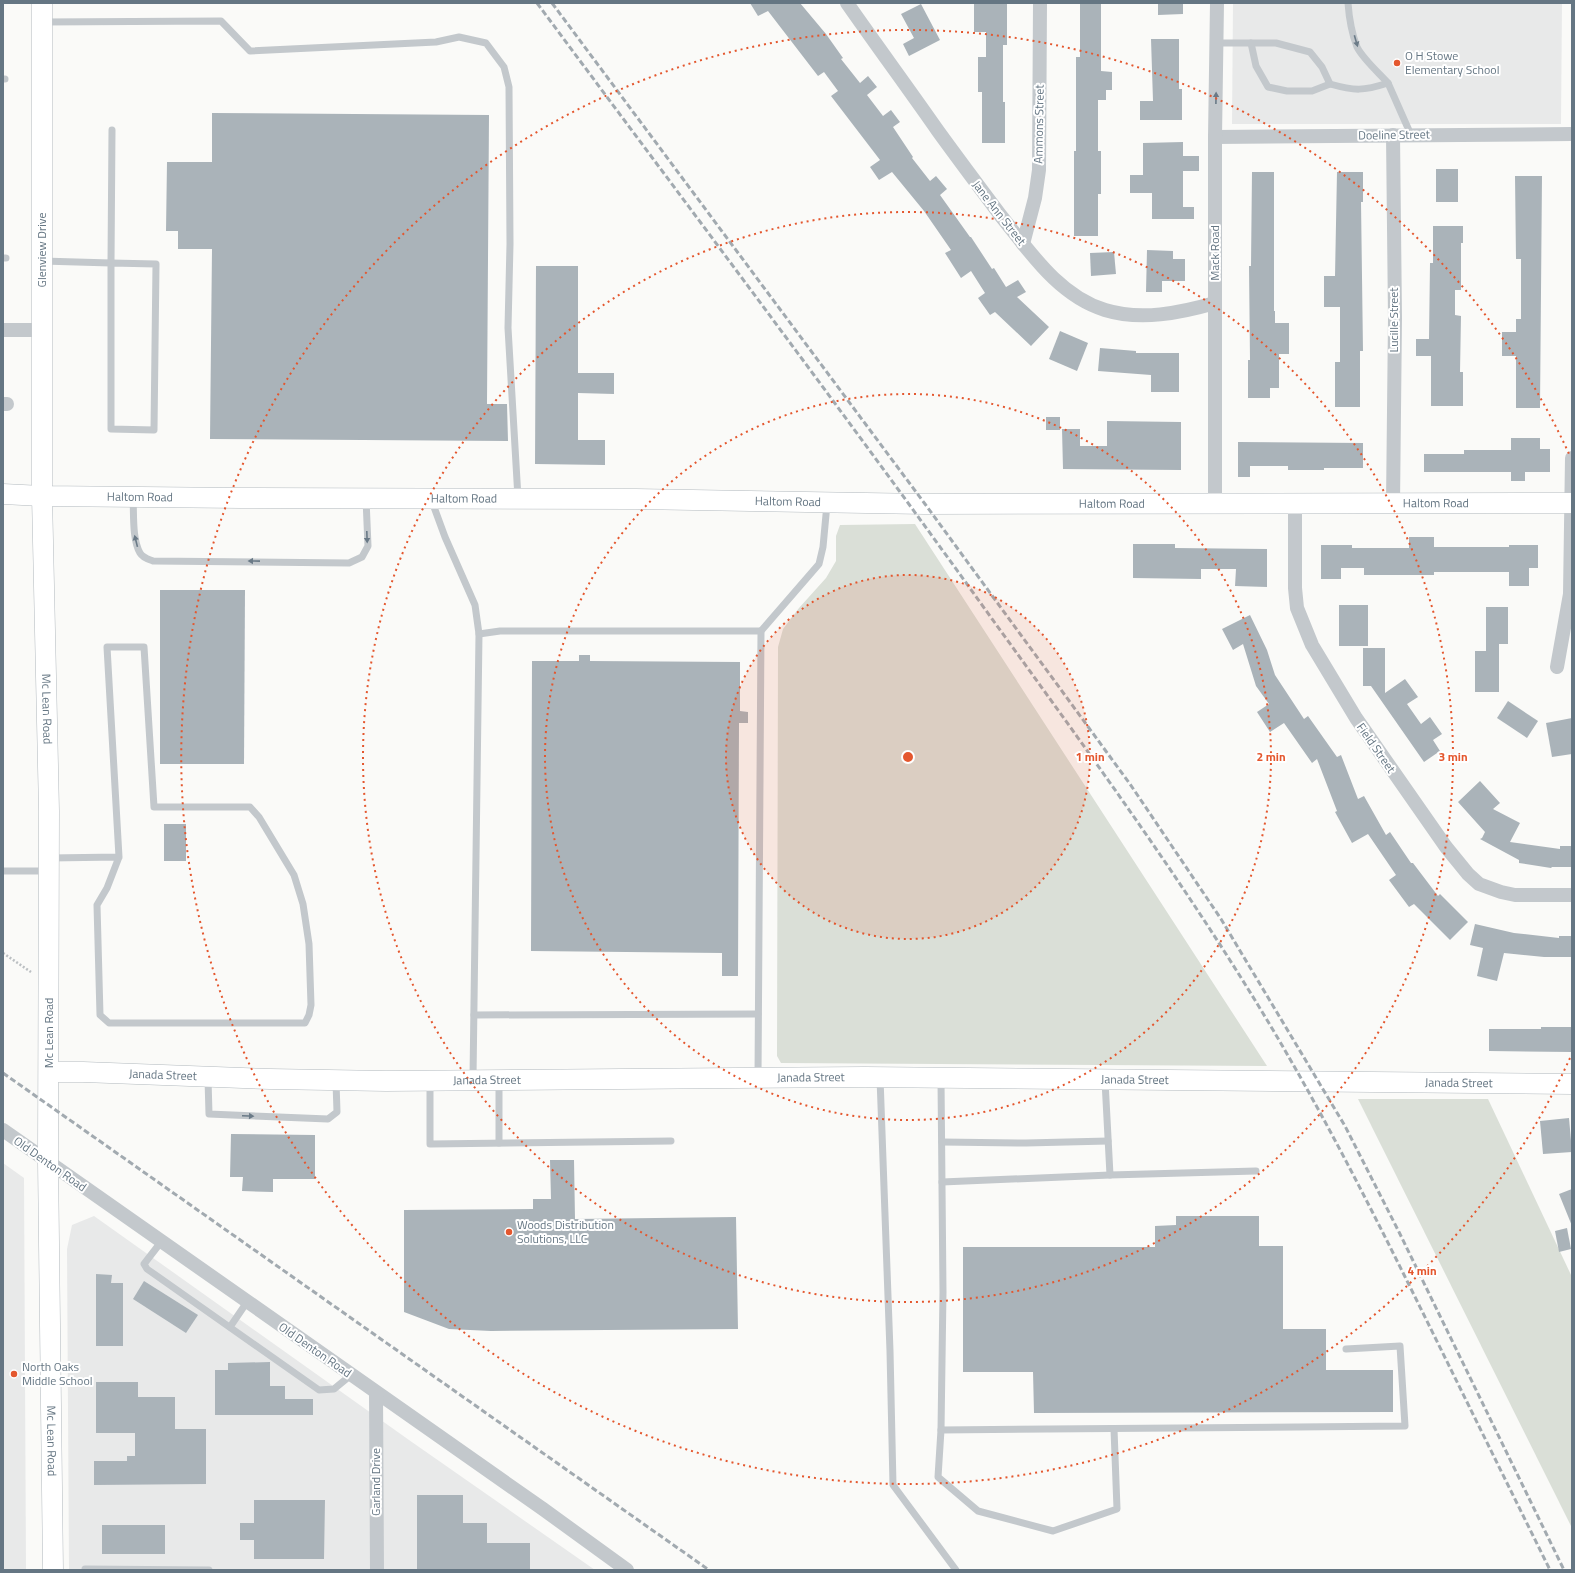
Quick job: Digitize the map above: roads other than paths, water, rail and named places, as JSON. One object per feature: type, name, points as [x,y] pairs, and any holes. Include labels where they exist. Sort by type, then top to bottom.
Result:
[{"type":"main road","name":"Glenview Drive","points":[[42,12],[42,496]]},
{"type":"main road","name":"Haltom Road","points":[[3,494],[133,497],[636,499],[925,504],[1572,503]]},
{"type":"main road","name":"Mc Lean Road","points":[[42,496],[49,864],[48,1161],[53,1570]]},
{"type":"main road","name":"Janada Street","points":[[49,1072],[208,1077],[430,1081],[880,1077],[1572,1084]]},
{"type":"street","name":"Jane Ann Street","points":[[847,3],[972,178],[1023,244],[1046,271],[1066,289],[1086,302],[1105,310],[1126,314],[1149,316],[1191,310],[1216,303]]},
{"type":"street","points":[[858,19],[859,3]]},
{"type":"street","name":"Ammons Street","points":[[1023,244],[1035,198],[1039,170],[1040,3]]},
{"type":"street","name":"Mack Road","points":[[1216,504],[1217,3]]},
{"type":"street","name":"Doeline Street","points":[[1216,137],[1572,134]]},
{"type":"street","name":"Lucille Street","points":[[1392,504],[1395,318],[1393,135]]},
{"type":"street","points":[[3,330],[42,330]]},
{"type":"street","points":[[1557,668],[1570,594],[1572,458]]},
{"type":"street","name":"Field Street","points":[[1295,504],[1295,588],[1297,608],[1312,645],[1356,718],[1446,847],[1468,874],[1479,884],[1501,892],[1516,895],[1572,895]]},
{"type":"street","name":"Old Denton Road","points":[[3,1130],[628,1570]]},
{"type":"street","name":"Garland Drive","points":[[376,1393],[377,1570]]},
{"type":"lane","points":[[1348,3],[1349,15],[1358,47],[1373,67],[1388,83],[1411,135]]},
{"type":"lane","points":[[42,12],[221,20],[250,51],[436,42],[459,37],[486,44],[504,67],[509,87],[510,244],[508,328],[518,498]]},
{"type":"lane","points":[[1217,43],[1276,44],[1310,52],[1322,67],[1330,84]]},
{"type":"lane","points":[[1251,43],[1256,66],[1268,87],[1287,91],[1312,91],[1330,84],[1350,90],[1370,89],[1388,83]]},
{"type":"lane","points":[[42,261],[111,263],[156,264],[154,430],[111,430],[111,263],[112,130]]},
{"type":"lane","points":[[133,497],[135,535],[140,553],[144,558],[153,561],[349,563],[362,557],[368,546],[366,498]]},
{"type":"lane","points":[[429,498],[475,605],[479,634],[473,1080]]},
{"type":"lane","points":[[758,1078],[761,631],[819,564],[823,547],[827,502]]},
{"type":"lane","points":[[479,634],[500,631],[761,631]]},
{"type":"lane","points":[[144,647],[154,807],[250,807],[260,817],[294,875],[303,904],[309,944],[311,1005],[309,1015],[305,1023],[109,1023],[100,1015],[96,905],[107,888],[119,857],[107,648],[144,647]]},
{"type":"lane","points":[[3,871],[49,864],[119,857]]},
{"type":"lane","points":[[474,1015],[758,1014]]},
{"type":"lane","points":[[208,1077],[209,1114],[328,1119],[337,1112],[336,1080]]},
{"type":"lane","points":[[880,1077],[890,1351],[892,1485],[956,1570]]},
{"type":"lane","points":[[941,1078],[943,1292],[941,1430],[938,1477],[978,1511],[1053,1531],[1117,1509],[1114,1429]]},
{"type":"lane","points":[[1105,1079],[1110,1175]]},
{"type":"lane","points":[[499,1080],[499,1143]]},
{"type":"lane","points":[[430,1081],[430,1144],[671,1141]]},
{"type":"lane","points":[[942,1142],[1026,1143],[1108,1141]]},
{"type":"lane","points":[[942,1182],[1256,1171]]},
{"type":"lane","points":[[161,1242],[144,1264],[147,1269],[319,1390],[334,1389],[351,1375]]},
{"type":"lane","points":[[230,1327],[247,1302]]},
{"type":"lane","points":[[941,1430],[1405,1426],[1400,1346],[1346,1349]]},
{"type":"lane","points":[[85,1570],[209,1570]]},
{"type":"railway","points":[[537,3],[825,389],[939,545],[1132,814],[1230,960],[1304,1083],[1364,1196],[1550,1570]]},
{"type":"railway","points":[[552,3],[925,504],[1130,784],[1221,919],[1345,1126],[1399,1232],[1564,1570]]},
{"type":"railway","points":[[3,1073],[709,1570]]},
{"type":"place","name":"O H Stowe Elementary School","points":[[1397,63]]},
{"type":"place","name":"Woods Distribution Solutions, LLC","points":[[509,1232]]},
{"type":"place","name":"North Oaks Middle School","points":[[14,1374]]}]
